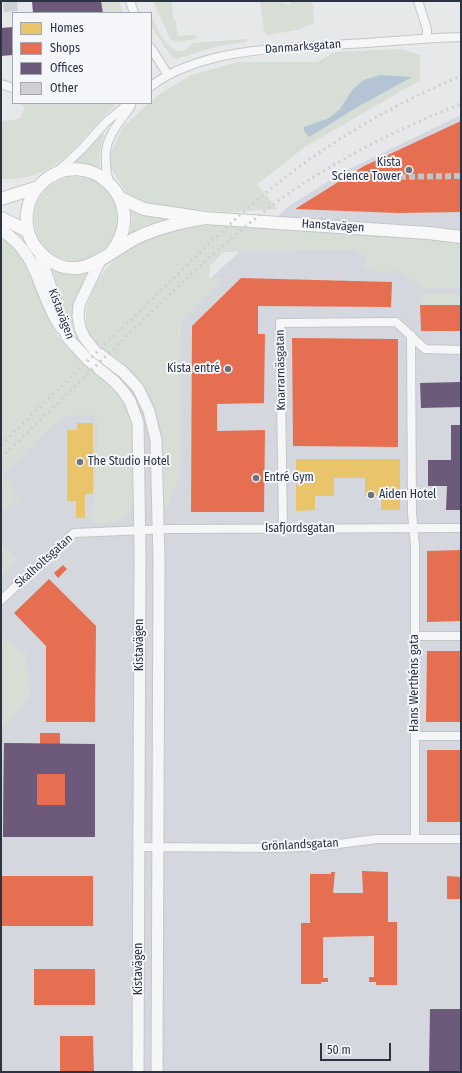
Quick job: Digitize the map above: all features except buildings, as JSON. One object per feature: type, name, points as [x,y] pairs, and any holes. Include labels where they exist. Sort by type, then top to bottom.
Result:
[{"type":"main road","name":"Hanstavägen","points":[[1,199],[38,187],[53,175],[72,170],[82,170],[101,177],[109,183],[120,198],[125,217],[124,227],[116,246],[110,254]]},
{"type":"main road","name":"Hanstavägen","points":[[38,187],[28,208],[28,231],[38,251],[54,263],[67,267],[82,268],[100,262],[136,238],[178,222],[205,218]]},
{"type":"main road","name":"Hanstavägen","points":[[120,198],[144,209],[205,218],[428,233],[461,237]]},
{"type":"main road","points":[[1,218],[28,231]]},
{"type":"street","points":[[130,1],[134,12]]},
{"type":"street","points":[[418,1],[427,38]]},
{"type":"street","name":"Danmarksgatan","points":[[152,85],[168,75],[214,57],[264,49],[427,38],[461,38]]},
{"type":"street","points":[[152,50],[168,75]]},
{"type":"street","points":[[1,84],[12,88]]},
{"type":"street","points":[[53,175],[82,150],[106,122],[128,104]]},
{"type":"street","points":[[109,183],[105,165],[106,147],[115,127],[132,104]]},
{"type":"street","points":[[1,230],[21,245],[27,254],[38,276],[53,316],[67,337]]},
{"type":"street","name":"Kistavägen","points":[[38,251],[67,337],[88,360],[114,381],[130,401],[135,411],[139,436],[140,634],[138,1072]]},
{"type":"street","name":"Kistavägen","points":[[100,262],[79,305],[78,316],[80,328],[94,350],[122,372],[138,388],[149,412],[156,440],[159,635],[158,1072]]},
{"type":"street","name":"Knarrarnäsgatan","points":[[284,529],[280,323],[396,322],[425,349],[461,350]]},
{"type":"street","points":[[411,335],[413,528]]},
{"type":"street","name":"Hans Werthéns gata","points":[[413,528],[416,546],[415,839]]},
{"type":"street","name":"Isafjordsgatan","points":[[140,530],[461,528]]},
{"type":"street","name":"Skalholtsgatan","points":[[1,600],[74,533],[140,530]]},
{"type":"street","points":[[140,634],[159,635]]},
{"type":"street","points":[[416,636],[461,636]]},
{"type":"street","points":[[139,736],[158,736]]},
{"type":"street","points":[[415,736],[461,736]]},
{"type":"street","name":"Grönlandsgatan","points":[[139,847],[279,848],[322,846],[377,840],[461,839]]},
{"type":"shaded area","points":[[101,1],[119,1],[123,12],[103,12]]},
{"type":"shaded area","points":[[153,1],[172,1],[173,19],[176,20],[177,36],[195,35],[197,36],[195,39],[180,42],[171,40]]},
{"type":"shaded area","points":[[260,1],[275,1],[290,5],[292,1],[313,1],[314,23],[297,30],[268,35],[264,32]]},
{"type":"shaded area","points":[[152,17],[163,39],[177,51],[187,49],[193,43],[248,39],[247,42],[218,46],[176,59],[172,57],[152,27]]},
{"type":"shaded area","points":[[401,49],[420,55],[420,80],[305,147],[257,184],[277,209],[230,212],[154,206],[127,194],[111,168],[109,157],[123,127],[148,104],[152,104],[152,100],[158,95],[191,75],[239,62],[317,62],[335,52]]},
{"type":"shaded area","points":[[20,104],[116,104],[67,155],[53,166],[38,173],[21,178],[1,179],[1,121],[20,119],[25,107]]},
{"type":"shaded area","points":[[461,115],[461,1072],[1,1072],[1,471],[289,206],[343,172]]},
{"type":"shaded area","points":[[101,133],[104,134],[99,155],[100,167],[74,162]]},
{"type":"shaded area","points":[[76,177],[92,180],[106,189],[115,203],[118,219],[115,235],[106,249],[92,258],[76,261],[60,258],[46,249],[37,235],[34,219],[37,203],[46,189],[60,180]]},
{"type":"shaded area","points":[[130,207],[173,218],[130,236],[132,218]]},
{"type":"shaded area","points":[[217,225],[403,237],[461,243],[461,288],[421,288],[398,270],[397,272],[373,271],[363,265],[367,258],[354,250],[223,252],[210,266],[209,278],[221,278],[221,282],[184,319],[181,326],[180,476],[166,510],[162,504],[161,429],[154,405],[149,394],[137,376],[125,364],[101,347],[93,339],[86,323],[86,312],[91,296],[101,278],[112,262],[126,250],[159,234],[197,226]]},
{"type":"shaded area","points":[[1,234],[18,247],[31,267],[46,314],[57,335],[75,355],[116,392],[124,402],[129,412],[133,439],[133,499],[127,517],[115,523],[90,523],[94,501],[98,423],[93,415],[64,416],[2,475],[20,497],[5,510],[1,506]]},
{"type":"shaded area","points":[[50,271],[75,274],[87,273],[74,303],[75,326],[69,329]]},
{"type":"shaded area","points":[[426,294],[461,294],[461,305],[420,305],[421,298]]},
{"type":"shaded area","points":[[1,542],[19,561],[3,575],[1,573]]},
{"type":"shaded area","points":[[1,636],[26,653],[30,696],[1,730]]},
{"type":"water","points":[[380,75],[412,77],[359,106],[309,137],[304,131],[304,127],[329,118],[340,109],[353,89],[364,80]]},
{"type":"tunnel","points":[[391,177],[461,176]]},
{"type":"railway","points":[[1,445],[236,218],[289,174],[335,142],[384,113],[435,87],[461,76]]},
{"type":"railway","points":[[1,458],[194,272],[229,240],[266,210],[306,182],[370,145],[415,123],[461,104]]},
{"type":"place","name":"Kista Science Tower","points":[[409,170]]},
{"type":"place","name":"Kista entré","points":[[228,369]]},
{"type":"place","name":"The Studio Hotel","points":[[80,462]]},
{"type":"place","name":"Entré Gym","points":[[256,478]]},
{"type":"place","name":"Aiden Hotel","points":[[371,495]]}]
